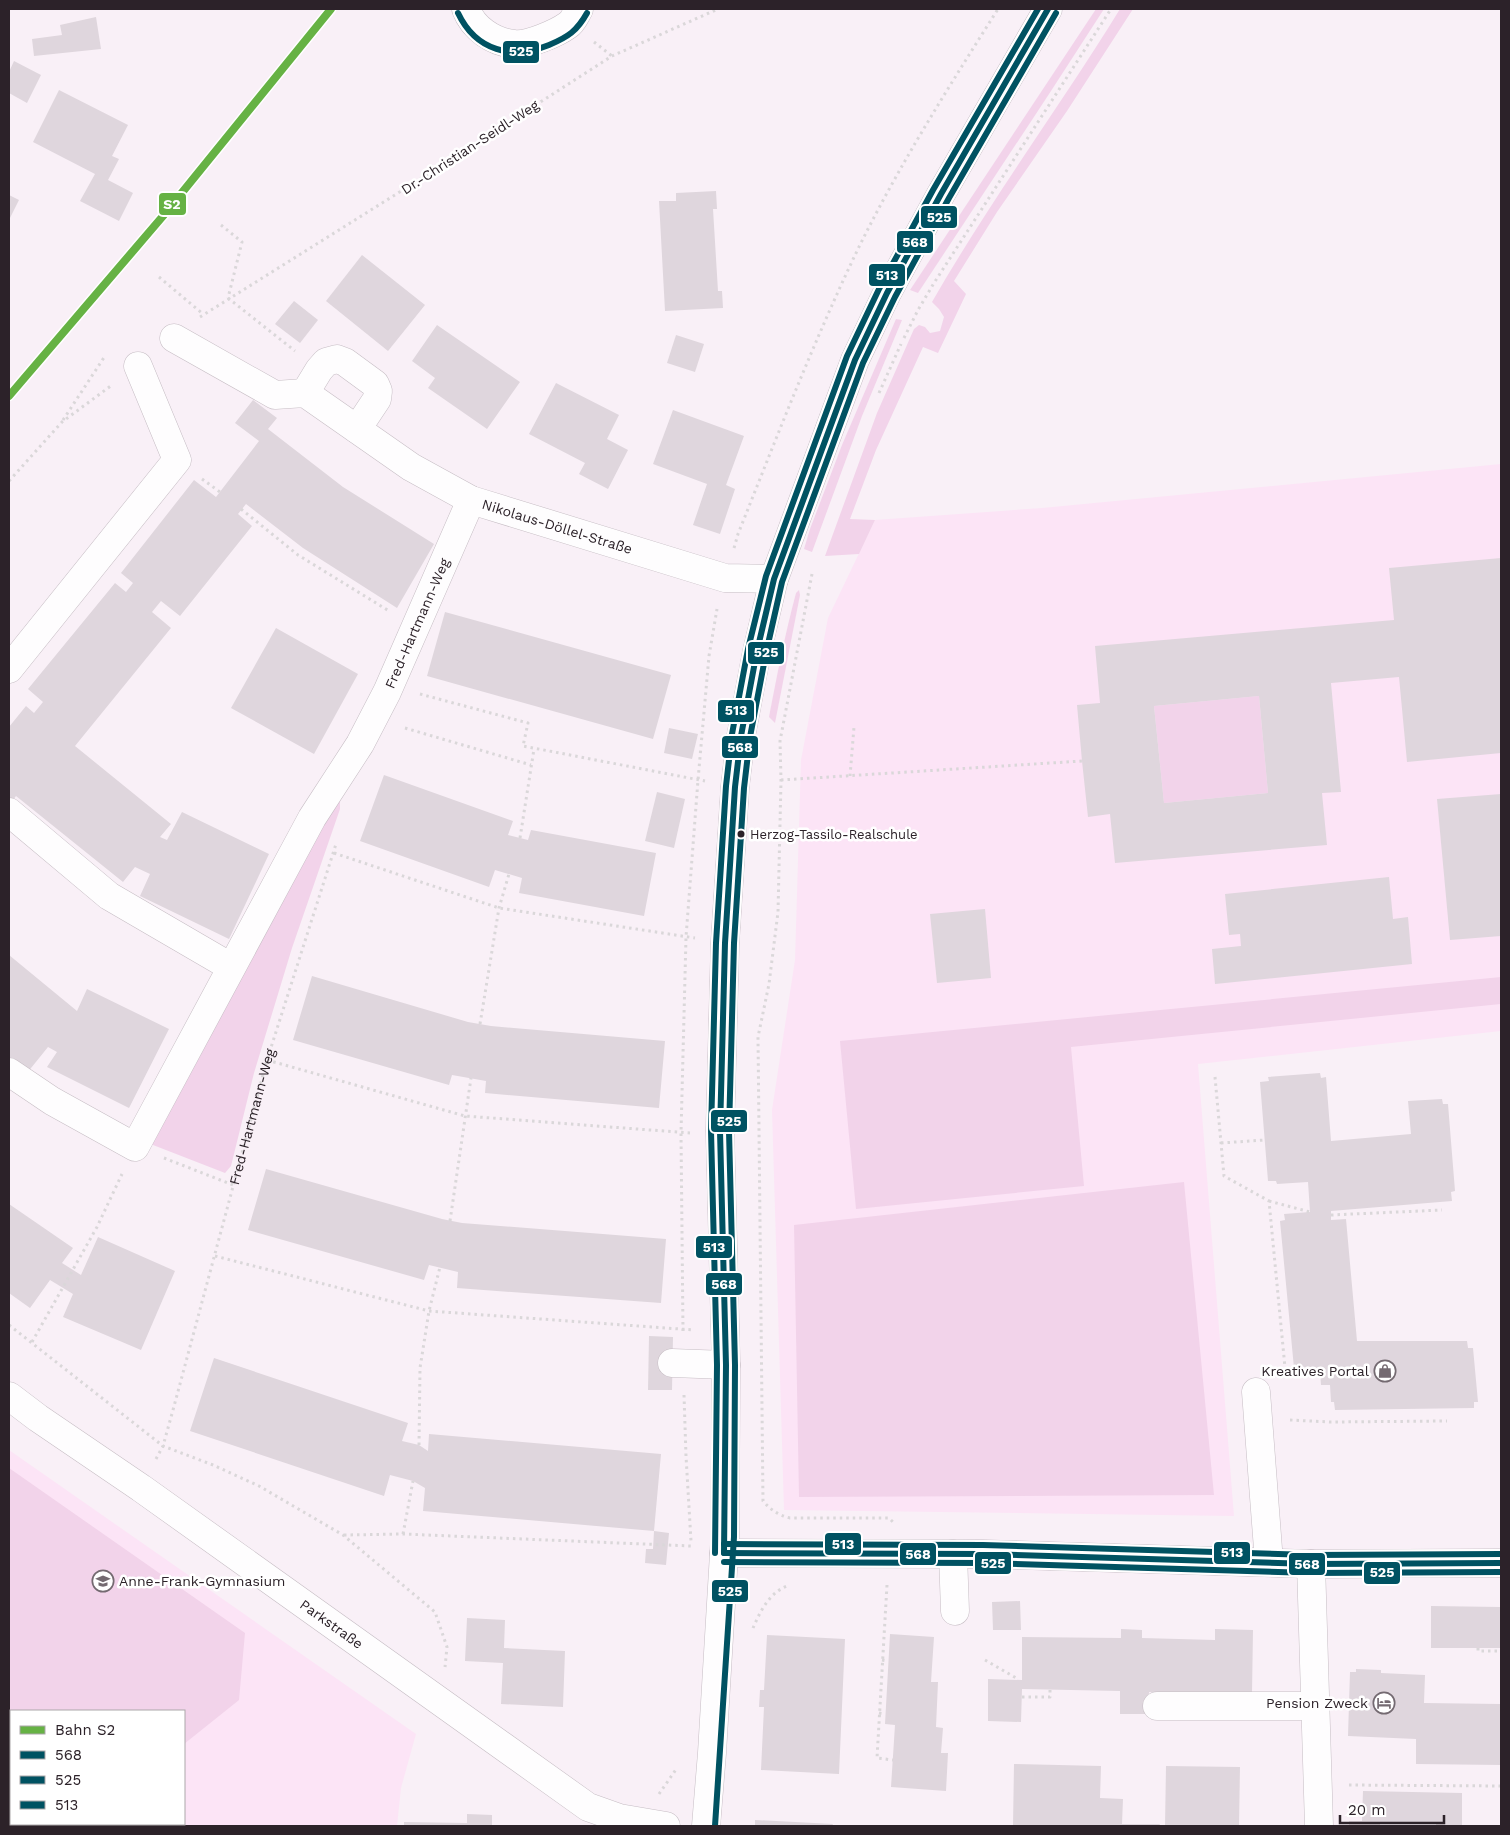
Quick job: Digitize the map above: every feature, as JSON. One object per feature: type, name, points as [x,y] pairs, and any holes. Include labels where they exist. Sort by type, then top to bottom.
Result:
[{"type":"street","points":[[466,9],[470,18],[479,28],[496,39],[515,45],[542,38],[570,24],[579,9]]},
{"type":"street","points":[[706,1826],[724,1553],[726,1365],[720,1131],[725,943],[735,787],[741,736],[757,651],[774,579],[855,360],[883,302],[941,194],[1048,9]]},
{"type":"street","points":[[174,338],[275,395],[305,393],[326,362],[337,358],[375,384],[378,391],[377,399],[357,429]]},
{"type":"street","points":[[9,669],[177,460],[138,366]]},
{"type":"street","name":"Nikolaus-Döllel-Straße","points":[[305,393],[411,467],[471,500],[725,578],[774,579]]},
{"type":"street","name":"Fred-Hartmann-Weg","points":[[135,1147],[312,818],[360,744],[373,720],[390,686],[471,500]]},
{"type":"street","points":[[9,812],[109,896],[232,967]]},
{"type":"street","points":[[9,1072],[52,1101],[135,1147]]},
{"type":"street","points":[[672,1363],[726,1365]]},
{"type":"street","points":[[1256,1392],[1269,1562]]},
{"type":"street","name":"Parkstraße","points":[[9,1396],[588,1807],[619,1818],[666,1826]]},
{"type":"street","points":[[724,1553],[1083,1556],[1311,1564],[1501,1563]]},
{"type":"street","points":[[953,1554],[955,1611]]},
{"type":"street","points":[[1311,1564],[1319,1826]]},
{"type":"street","points":[[1157,1706],[1314,1706]]},
{"type":"path","name":"Dr.-Christian-Seidl-Weg","points":[[228,298],[422,178],[612,56],[718,9]]},
{"type":"path","points":[[878,395],[918,310],[1111,9]]},
{"type":"path","points":[[221,225],[242,242],[228,298],[319,370]]},
{"type":"path","points":[[159,277],[203,314]]},
{"type":"path","points":[[9,481],[62,422],[105,356]]},
{"type":"path","points":[[62,422],[138,366]]},
{"type":"path","points":[[242,509],[298,555],[416,627]]},
{"type":"path","points":[[814,570],[783,718],[780,741],[778,912],[769,984],[758,1037],[763,1501],[780,1516],[790,1518],[889,1518]]},
{"type":"path","points":[[390,686],[528,723],[523,746],[735,787]]},
{"type":"path","points":[[373,720],[531,765]]},
{"type":"path","points":[[850,776],[854,728]]},
{"type":"path","points":[[520,838],[534,748]]},
{"type":"path","points":[[781,780],[1082,761]]},
{"type":"path","name":"Fred-Hartmann-Weg","points":[[141,1488],[163,1446],[267,1060],[334,853],[338,835]]},
{"type":"path","points":[[334,853],[499,908],[725,943]]},
{"type":"path","points":[[480,1024],[499,908],[509,874]]},
{"type":"path","points":[[267,1060],[465,1116],[680,1133],[720,1131]]},
{"type":"path","points":[[1215,1077],[1224,1176],[1268,1201],[1310,1212]]},
{"type":"path","points":[[450,1221],[471,1078]]},
{"type":"path","points":[[1221,1143],[1265,1140]]},
{"type":"path","points":[[32,1342],[97,1227],[135,1147],[233,1185]]},
{"type":"path","points":[[1268,1201],[1286,1380]]},
{"type":"path","points":[[1331,1215],[1442,1210]]},
{"type":"path","points":[[215,1256],[429,1311],[725,1332]]},
{"type":"path","points":[[419,1445],[420,1368],[429,1311],[440,1267]]},
{"type":"path","points":[[9,1325],[163,1446],[213,1465],[259,1486],[343,1535],[436,1612],[446,1647],[444,1704]]},
{"type":"path","points":[[1258,1424],[1290,1420],[1330,1422],[1447,1421]]},
{"type":"path","points":[[403,1534],[413,1481]]},
{"type":"path","points":[[343,1535],[403,1534],[691,1546]]},
{"type":"path","points":[[887,1584],[877,1758],[893,1760]]},
{"type":"path","points":[[1478,1648],[1478,1651],[1501,1651]]},
{"type":"path","points":[[882,1660],[888,1661]]},
{"type":"path","points":[[986,1660],[1018,1679]]},
{"type":"path","points":[[1022,1697],[1050,1697],[1050,1690]]},
{"type":"path","points":[[879,1713],[885,1714]]},
{"type":"path","points":[[658,1796],[679,1764]]},
{"type":"path","points":[[1317,1785],[1501,1786]]},
{"type":"shaded area","points":[[1096,9],[1104,9],[918,293],[910,290]]},
{"type":"shaded area","points":[[1120,9],[1133,9],[1067,111],[997,212],[954,281],[966,294],[938,353],[923,347],[876,450],[850,519],[875,520],[859,554],[825,556],[877,413],[914,329],[919,325],[925,327],[930,333],[940,331],[944,317],[932,302],[977,228]]},
{"type":"shaded area","points":[[896,319],[902,320],[862,416],[812,552],[804,549],[842,445]]},
{"type":"shaded area","name":"Herzog-Tassilo-Realschule","points":[[1501,464],[1501,1031],[1198,1064],[1234,1516],[784,1510],[772,1110],[795,960],[801,760],[828,618],[875,520],[1042,508]]},
{"type":"shaded area","points":[[799,590],[800,595],[775,723],[769,717],[788,624],[796,593]]},
{"type":"shaded area","points":[[1259,696],[1268,793],[1164,803],[1154,706]]},
{"type":"shaded area","points":[[335,797],[340,801],[340,809],[292,948],[254,1073],[231,1166],[225,1173],[153,1145],[150,1141]]},
{"type":"shaded area","points":[[1501,977],[1501,1004],[1071,1047],[1084,1186],[856,1209],[840,1041]]},
{"type":"shaded area","points":[[1184,1182],[1214,1495],[799,1497],[794,1225]]},
{"type":"shaded area","name":"Anne-Frank-Gymnasium","points":[[9,1450],[416,1734],[401,1788],[397,1826],[9,1826]]},
{"type":"shaded area","points":[[9,1468],[245,1633],[239,1700],[185,1743],[185,1710],[10,1710],[10,1825],[80,1825],[9,1826]]},
{"type":"building","points":[[96,17],[101,49],[34,56],[32,39],[62,35],[60,25]]},
{"type":"building","points":[[14,61],[41,75],[27,103],[9,93],[9,72]]},
{"type":"building","points":[[59,90],[128,125],[112,156],[119,159],[108,180],[133,193],[119,221],[80,201],[95,174],[33,142]]},
{"type":"building","points":[[716,191],[717,209],[713,209],[718,291],[722,291],[723,308],[665,311],[659,201],[676,201],[676,193]]},
{"type":"building","points":[[9,195],[19,200],[9,220]]},
{"type":"building","points":[[362,255],[425,305],[388,351],[326,301]]},
{"type":"building","points":[[294,301],[318,320],[300,343],[275,324]]},
{"type":"building","points":[[437,325],[520,382],[487,429],[428,388],[435,378],[412,361]]},
{"type":"building","points":[[676,335],[704,344],[695,372],[667,363]]},
{"type":"building","points":[[556,383],[619,415],[607,439],[628,450],[608,489],[579,474],[585,463],[529,434]]},
{"type":"building","points":[[253,400],[277,418],[268,429],[343,487],[434,544],[397,608],[303,548],[246,504],[238,514],[252,526],[180,616],[161,601],[152,612],[171,628],[75,746],[171,824],[160,837],[167,840],[182,812],[269,854],[229,939],[140,896],[150,874],[135,867],[123,882],[16,796],[9,805],[9,727],[26,706],[34,713],[43,702],[28,689],[115,583],[126,592],[133,583],[121,573],[194,480],[216,497],[259,441],[235,423]]},
{"type":"building","points":[[673,410],[744,436],[726,485],[735,489],[720,534],[693,525],[707,484],[653,464]]},
{"type":"building","points":[[1501,558],[1501,753],[1407,762],[1399,677],[1331,683],[1341,792],[1322,793],[1327,845],[1115,863],[1110,814],[1088,817],[1082,761],[1077,705],[1100,703],[1095,646],[1394,620],[1389,568]],"holes":[[[1259,696],[1268,793],[1164,803],[1154,706]]]},
{"type":"building","points":[[445,612],[671,675],[653,739],[427,676]]},
{"type":"building","points":[[276,628],[358,674],[314,754],[231,708]]},
{"type":"building","points":[[669,728],[698,734],[692,759],[664,753]]},
{"type":"building","points":[[384,775],[513,821],[508,835],[528,840],[531,830],[656,853],[644,916],[519,893],[522,878],[495,870],[489,887],[360,841]]},
{"type":"building","points":[[657,792],[685,799],[674,848],[645,841]]},
{"type":"building","points":[[1501,794],[1501,936],[1450,940],[1437,799]]},
{"type":"building","points":[[1389,877],[1393,919],[1408,917],[1412,964],[1215,984],[1212,949],[1241,946],[1240,934],[1229,935],[1225,894]]},
{"type":"building","points":[[985,909],[991,978],[937,983],[930,914]]},
{"type":"building","points":[[9,955],[77,1011],[87,989],[169,1029],[129,1108],[47,1067],[57,1052],[48,1047],[27,1073],[9,1058]]},
{"type":"building","points":[[312,976],[468,1022],[491,1026],[665,1041],[659,1108],[485,1093],[486,1081],[452,1075],[449,1085],[293,1040]]},
{"type":"building","points":[[1320,1073],[1321,1078],[1326,1077],[1331,1141],[1411,1134],[1408,1101],[1442,1099],[1443,1104],[1448,1104],[1455,1191],[1451,1192],[1452,1201],[1331,1211],[1331,1220],[1346,1219],[1357,1341],[1467,1341],[1468,1348],[1473,1348],[1478,1402],[1474,1402],[1474,1408],[1335,1410],[1334,1402],[1331,1402],[1330,1385],[1321,1385],[1320,1371],[1301,1372],[1301,1367],[1294,1368],[1280,1221],[1285,1220],[1284,1214],[1310,1212],[1308,1182],[1277,1184],[1276,1181],[1268,1181],[1260,1082],[1269,1081],[1268,1077]]},
{"type":"building","points":[[266,1169],[462,1223],[666,1239],[661,1303],[457,1288],[458,1272],[429,1265],[424,1280],[248,1230]]},
{"type":"building","points":[[9,1204],[73,1248],[62,1263],[81,1275],[98,1237],[175,1271],[141,1350],[63,1317],[73,1294],[50,1280],[30,1308],[9,1293]]},
{"type":"building","points":[[649,1336],[673,1337],[672,1390],[648,1390]]},
{"type":"building","points":[[214,1358],[408,1423],[402,1441],[419,1445],[428,1451],[429,1434],[661,1454],[654,1531],[423,1511],[425,1488],[413,1481],[390,1475],[384,1496],[190,1431]]},
{"type":"building","points":[[654,1531],[669,1533],[666,1565],[645,1563],[646,1549],[653,1549]]},
{"type":"building","points":[[1020,1601],[1021,1630],[993,1630],[992,1602]]},
{"type":"building","points":[[1431,1606],[1501,1607],[1501,1648],[1431,1648]]},
{"type":"building","points":[[467,1618],[505,1620],[504,1648],[565,1651],[563,1707],[501,1704],[503,1663],[465,1661]]},
{"type":"building","points":[[1121,1629],[1142,1630],[1142,1638],[1215,1640],[1215,1629],[1253,1630],[1252,1693],[1149,1692],[1148,1714],[1120,1714],[1120,1691],[1022,1689],[1021,1722],[988,1721],[988,1679],[1022,1680],[1022,1637],[1121,1638]]},
{"type":"building","points":[[890,1634],[934,1637],[931,1682],[938,1682],[936,1727],[943,1728],[941,1753],[948,1753],[946,1791],[891,1787],[895,1725],[885,1724]]},
{"type":"building","points":[[767,1635],[845,1639],[839,1774],[761,1770],[764,1707],[759,1707],[760,1690],[764,1690]]},
{"type":"building","points":[[1356,1669],[1381,1670],[1381,1673],[1425,1675],[1424,1703],[1501,1704],[1501,1765],[1416,1764],[1416,1739],[1348,1736],[1350,1672],[1356,1672]]},
{"type":"building","points":[[1014,1764],[1101,1766],[1100,1798],[1123,1799],[1122,1824],[1160,1824],[1159,1826],[1013,1826]]},
{"type":"building","points":[[1166,1766],[1240,1767],[1239,1826],[1165,1826]]},
{"type":"building","points":[[1363,1791],[1462,1793],[1462,1826],[1436,1826],[1436,1823],[1380,1822],[1380,1826],[1349,1826],[1349,1821],[1362,1821]]},
{"type":"building","points":[[467,1814],[492,1815],[492,1826],[404,1826],[404,1822],[467,1823]]},
{"type":"building","points":[[755,1820],[833,1824],[832,1826],[755,1826]]},
{"type":"rail line","name":"S2","points":[[9,396],[163,216],[331,9]]},
{"type":"transit line","name":"513","points":[[715,1553],[717,1365],[711,1131],[716,943],[726,786],[732,734],[748,649],[766,576],[847,356],[879,289],[933,190],[1038,9]]},
{"type":"transit line","name":"568","points":[[724,1553],[726,1365],[720,1131],[725,943],[735,787],[741,736],[757,651],[774,579],[855,360],[887,293],[941,194],[1048,9]]},
{"type":"transit line","name":"525","points":[[458,13],[466,26],[485,44],[496,49],[522,52],[549,45],[562,39],[576,29],[587,13]]},
{"type":"transit line","name":"525","points":[[715,1826],[734,1537],[735,1365],[729,1131],[734,943],[744,788],[750,737],[782,582],[863,363],[895,297],[949,198],[1056,13]]},
{"type":"transit line","name":"513","points":[[724,1544],[983,1545],[1311,1555],[1501,1554]]},
{"type":"transit line","name":"568","points":[[724,1553],[983,1554],[1311,1564],[1501,1563]]},
{"type":"transit line","name":"525","points":[[724,1562],[983,1563],[1311,1573],[1501,1572]]},
{"type":"place","name":"Herzog-Tassilo-Realschule","points":[[741,834]]},
{"type":"place","name":"Kreatives Portal","points":[[1385,1371]]},
{"type":"place","name":"Anne-Frank-Gymnasium","points":[[103,1581]]},
{"type":"place","name":"Pension Zweck","points":[[1384,1703]]}]
